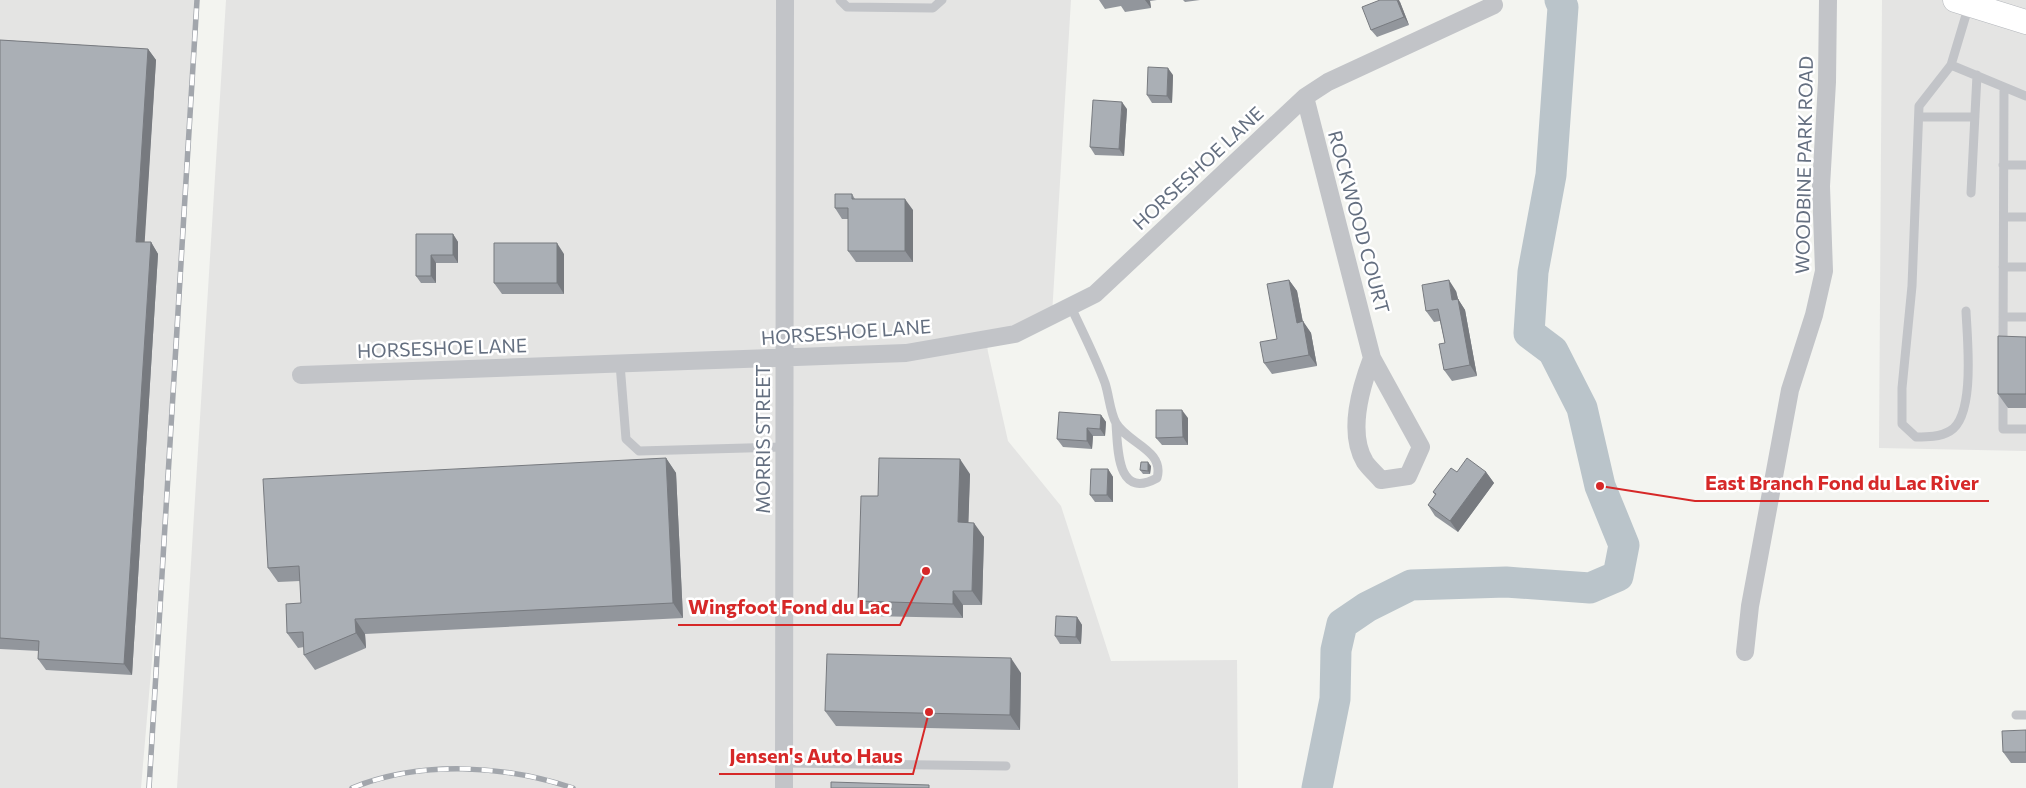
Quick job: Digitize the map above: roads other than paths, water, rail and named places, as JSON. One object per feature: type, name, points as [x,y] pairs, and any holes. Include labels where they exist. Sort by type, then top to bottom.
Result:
[{"type":"main road","points":[[1965,1],[2026,22]]},
{"type":"street","name":"MORRIS STREET","points":[[784,788],[785,0]]},
{"type":"street","name":"WOODBINE PARK ROAD","points":[[1745,652],[1752,597],[1790,390],[1816,309],[1824,271],[1822,176],[1827,82],[1828,0]]},
{"type":"street","name":"HORSESHOE LANE","points":[[301,374],[906,353],[1014,334],[1095,294],[1305,97],[1328,82],[1494,5]]},
{"type":"street","name":"ROCKWOOD COURT","points":[[1305,97],[1372,358],[1421,447],[1408,476],[1380,480],[1365,461],[1356,429],[1360,388],[1372,358]]},
{"type":"lane","points":[[840,0],[847,7],[933,8],[942,0]]},
{"type":"lane","points":[[1965,1],[1951,65],[1919,106],[1912,286],[1902,388],[1902,424],[1916,437],[1938,436],[1951,431],[1960,422],[1964,412],[1968,367],[1966,311]]},
{"type":"lane","points":[[1951,65],[2026,96]]},
{"type":"lane","points":[[1971,193],[1977,75]]},
{"type":"lane","points":[[2003,354],[2004,87]]},
{"type":"lane","points":[[1918,117],[1975,117]]},
{"type":"lane","points":[[2003,165],[2026,166]]},
{"type":"lane","points":[[2004,217],[2026,217]]},
{"type":"lane","points":[[2003,267],[2026,267]]},
{"type":"lane","points":[[1070,305],[1105,384],[1116,424],[1118,456],[1127,477],[1136,484],[1142,485],[1157,478],[1158,465],[1154,458],[1144,447],[1116,424]]},
{"type":"lane","points":[[2003,317],[2026,317]]},
{"type":"lane","points":[[620,364],[626,439],[639,452],[784,447]]},
{"type":"lane","points":[[2003,382],[2003,429],[2026,429]]},
{"type":"lane","points":[[2016,715],[2026,715]]},
{"type":"lane","points":[[784,763],[1006,766]]},
{"type":"waterway","points":[[1317,788],[1335,699],[1336,650],[1342,624],[1367,607],[1411,585],[1506,582],[1590,588],[1618,576],[1624,545],[1600,486],[1582,408],[1553,351],[1529,333],[1533,272],[1551,175],[1563,7],[1560,0]]},
{"type":"railway","points":[[149,788],[197,0]]},
{"type":"railway","points":[[352,788],[378,779],[406,773],[462,769],[519,774],[573,788]]},
{"type":"place","name":"East Branch Fond du Lac River","points":[[1600,486]]},
{"type":"place","name":"Wingfoot Fond du Lac","points":[[926,571]]},
{"type":"place","name":"Jensen's Auto Haus","points":[[929,712]]}]
